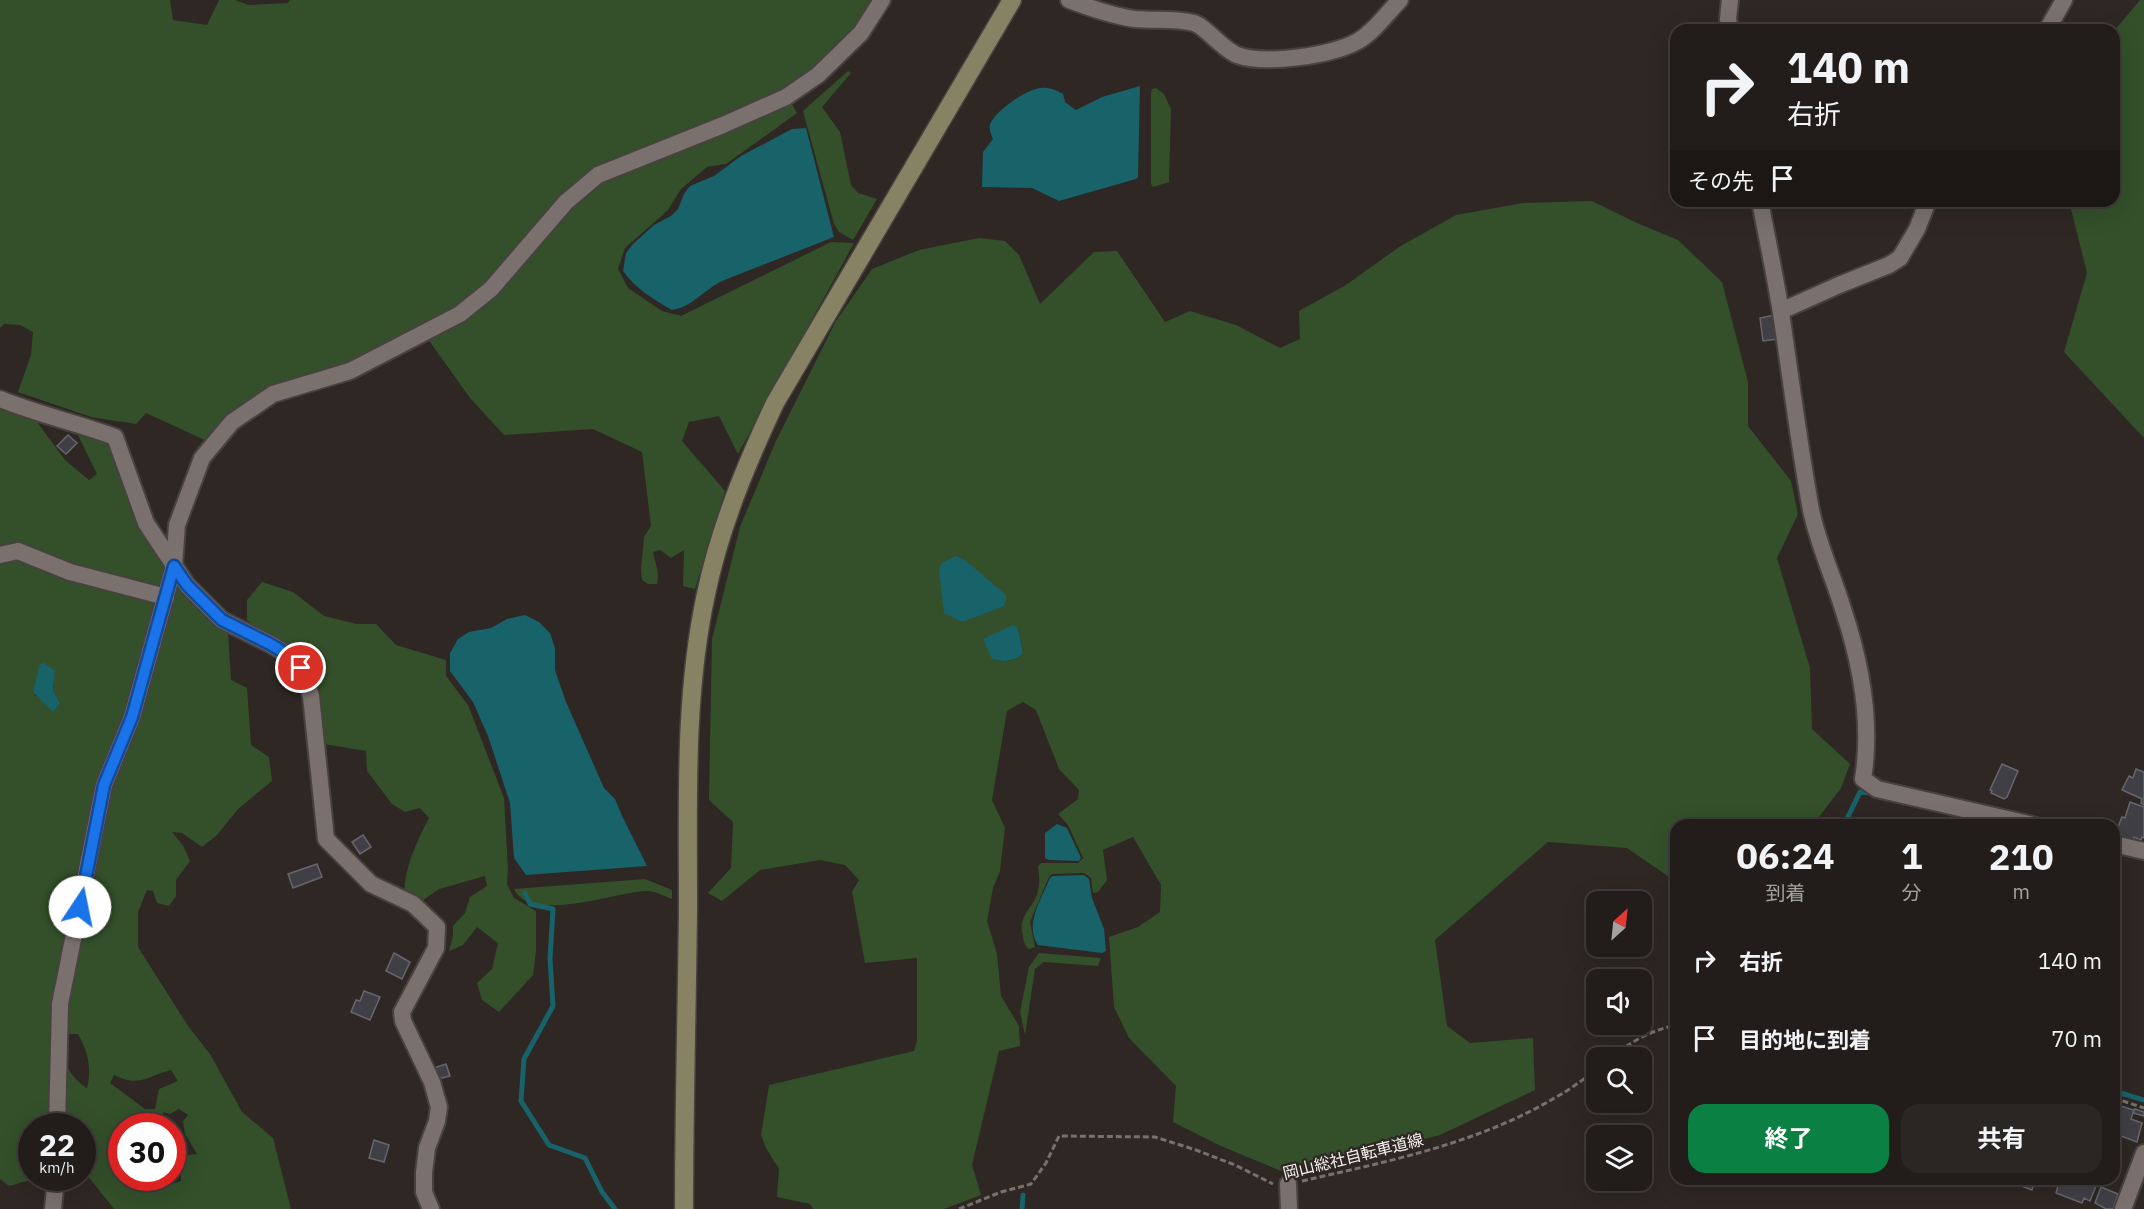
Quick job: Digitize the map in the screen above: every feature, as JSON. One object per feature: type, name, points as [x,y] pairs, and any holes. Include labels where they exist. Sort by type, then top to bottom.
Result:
[{"type":"street","points":[[57,1113],[60,1004],[104,785],[132,717],[174,566],[177,525],[202,458],[232,422],[273,394],[350,371],[460,314],[490,289],[566,202],[598,175],[786,97],[818,75],[861,33],[882,0]]},
{"type":"street","points":[[684,1209],[688,804],[693,672],[699,626],[716,553],[750,458],[776,403],[1012,0]]},
{"type":"street","points":[[1069,0],[1107,13],[1135,19],[1176,19],[1198,24],[1213,39],[1235,54],[1254,59],[1275,59],[1320,54],[1358,41],[1400,0]]},
{"type":"street","points":[[1729,24],[1730,0]]},
{"type":"street","points":[[2050,24],[2064,0]]},
{"type":"street","points":[[1761,207],[1812,511],[1818,537],[1844,611],[1859,669],[1867,719],[1863,779],[1877,789],[2007,819]]},
{"type":"street","points":[[1780,311],[1889,265],[1900,258],[1912,238],[1925,207]]},
{"type":"street","points":[[0,399],[115,437],[146,523],[187,585],[222,620],[292,657],[301,668],[311,696],[326,839],[371,884],[413,904],[437,927],[436,948],[402,1012],[403,1021],[432,1082],[439,1107],[437,1121],[427,1148],[423,1173],[424,1192],[431,1209]]},
{"type":"street","points":[[0,555],[18,551],[70,573],[166,597]]},
{"type":"street","points":[[2120,845],[2144,851]]},
{"type":"street","points":[[2123,1209],[2144,1153]]},
{"type":"street","points":[[1288,1184],[1289,1209]]},
{"type":"street","points":[[53,1209],[55,1191]]},
{"type":"path","points":[[1624,1047],[1653,1031],[1670,1026]]},
{"type":"path","name":"岡山総社自転車道線","points":[[959,1209],[1001,1192],[1031,1184],[1046,1163],[1059,1136],[1155,1137],[1225,1161],[1278,1186],[1404,1158],[1466,1138],[1558,1097],[1586,1078]]},
{"type":"path","points":[[2120,1100],[2144,1108]]},
{"type":"green space","points":[[0,0],[170,0],[173,20],[207,25],[219,0],[235,0],[249,5],[288,3],[290,0],[873,0],[856,25],[817,68],[784,89],[797,113],[726,164],[707,167],[681,189],[668,210],[625,248],[618,269],[628,288],[662,311],[681,316],[831,242],[854,243],[738,454],[719,416],[689,422],[682,441],[725,491],[695,589],[683,586],[684,550],[671,558],[660,550],[653,552],[658,572],[657,584],[648,584],[642,580],[644,537],[651,526],[642,452],[593,429],[504,435],[470,398],[420,328],[347,366],[271,386],[207,441],[146,413],[136,424],[91,417],[18,392],[31,355],[33,332],[20,325],[4,324],[0,328]]},
{"type":"green space","points":[[2140,0],[2144,0],[2144,438],[2064,352],[2087,273],[2070,207],[2120,207],[2120,24]]},
{"type":"green space","points":[[848,71],[851,73],[822,107],[840,132],[851,185],[858,193],[877,199],[853,240],[839,232],[834,224],[803,111]]},
{"type":"green space","points":[[1156,88],[1164,94],[1171,109],[1169,182],[1153,187],[1151,184],[1151,93],[1152,89]]},
{"type":"green space","points":[[1592,201],[1678,240],[1722,282],[1748,382],[1748,426],[1791,481],[1798,514],[1777,558],[1810,668],[1812,729],[1850,764],[1841,788],[1818,819],[1670,819],[1670,878],[1627,848],[1548,842],[1435,940],[1447,1026],[1470,1043],[1533,1038],[1535,1090],[1440,1135],[1350,1158],[1281,1171],[1221,1146],[1173,1122],[1176,1086],[1129,1038],[1114,1007],[1109,937],[1138,927],[1160,912],[1161,885],[1133,837],[1103,850],[1107,880],[1098,892],[1093,893],[1091,878],[1084,873],[1052,874],[1049,877],[1030,922],[1035,947],[1029,949],[1025,945],[1022,922],[1038,891],[1038,866],[1041,863],[1078,863],[1083,858],[1068,825],[1058,814],[1078,799],[1079,790],[1059,769],[1036,710],[1023,702],[1007,711],[992,800],[1005,828],[1000,871],[993,888],[987,921],[997,954],[1001,996],[1019,1026],[1020,1046],[999,1051],[972,1165],[981,1195],[944,1209],[813,1209],[810,1204],[777,1197],[779,1169],[761,1135],[769,1085],[914,1051],[917,1041],[917,958],[865,963],[852,892],[859,880],[845,865],[820,860],[760,870],[722,901],[708,893],[731,868],[733,822],[709,800],[712,639],[740,527],[775,443],[836,321],[872,269],[919,250],[979,238],[1005,241],[1019,255],[1040,304],[1094,252],[1117,251],[1165,322],[1190,311],[1236,325],[1280,348],[1300,339],[1299,311],[1346,285],[1399,247],[1456,215],[1523,203]],"holes":[[[1018,628],[1023,653],[1020,656],[1000,661],[992,659]]]},
{"type":"green space","points":[[0,407],[37,422],[65,460],[89,480],[97,474],[76,431],[96,436],[114,449],[132,510],[168,569],[197,608],[228,632],[231,680],[247,688],[251,745],[269,757],[272,781],[238,809],[217,835],[202,847],[182,833],[172,832],[184,847],[190,861],[176,880],[176,896],[169,906],[157,903],[153,891],[147,890],[138,912],[138,947],[188,1026],[210,1054],[242,1112],[273,1138],[291,1209],[114,1209],[96,1186],[96,1113],[18,1113],[18,1183],[9,1186],[0,1179]],"holes":[[[55,671],[53,690],[60,703],[34,695]],[[65,1034],[78,1034],[87,1054],[89,1067],[87,1088],[69,1070]],[[171,1070],[178,1081],[159,1089],[155,1109],[145,1109],[110,1083],[114,1075],[137,1081]]]},
{"type":"green space","points":[[262,582],[293,592],[324,616],[357,624],[376,624],[396,645],[446,660],[446,676],[468,705],[504,798],[507,884],[514,898],[536,911],[536,951],[533,975],[499,1012],[482,1000],[477,983],[492,969],[498,943],[477,927],[463,945],[449,951],[453,926],[465,913],[470,897],[487,886],[485,876],[439,889],[419,903],[404,894],[406,874],[412,855],[429,818],[420,808],[405,812],[392,804],[367,771],[366,751],[324,744],[306,666],[287,643],[265,635],[247,620],[247,600]]},
{"type":"green space","points":[[645,879],[672,890],[672,899],[656,892],[646,891],[575,904],[537,904],[523,899],[514,889]]},
{"type":"green space","points":[[1039,953],[1101,958],[1098,966],[1044,962],[1035,969],[1025,1035],[1020,1012],[1029,967]]},
{"type":"water","points":[[1140,86],[1138,177],[1136,179],[1059,201],[1032,188],[982,187],[983,152],[993,139],[990,125],[1004,108],[1019,97],[1040,88],[1049,88],[1063,94],[1065,102],[1076,110],[1102,97]]},
{"type":"water","points":[[806,128],[834,237],[722,281],[692,302],[672,310],[633,283],[623,271],[626,253],[654,225],[671,216],[678,209],[690,186],[714,176],[741,156],[792,129]]},
{"type":"water","points":[[955,556],[965,560],[1006,595],[1004,606],[965,621],[944,613],[939,570],[942,563]]},
{"type":"water","points":[[525,615],[539,622],[550,633],[555,648],[555,670],[566,702],[604,788],[615,799],[647,866],[526,875],[514,858],[510,803],[488,736],[473,702],[450,671],[450,653],[458,639],[469,632],[491,628],[507,619]]},
{"type":"water","points":[[1013,625],[1018,628],[1023,653],[1009,660],[992,659],[983,639]]},
{"type":"water","points":[[44,663],[55,671],[53,690],[60,703],[53,712],[33,692],[40,664]]},
{"type":"water","points":[[1057,824],[1067,828],[1081,858],[1079,861],[1045,858],[1045,833]]},
{"type":"water","points":[[1084,875],[1089,879],[1092,898],[1104,929],[1106,951],[1102,953],[1038,945],[1034,937],[1034,920],[1050,878]]},
{"type":"building","points":[[1775,315],[1778,339],[1763,341],[1760,318]]},
{"type":"building","points":[[68,435],[77,443],[66,454],[57,446]]},
{"type":"building","points":[[2002,764],[2018,771],[2004,799],[1991,793],[1990,790]]},
{"type":"building","points":[[2136,769],[2144,772],[2144,805],[2141,803],[2142,799],[2122,790],[2129,776],[2133,778]]},
{"type":"building","points":[[2130,802],[2144,807],[2144,838],[2142,837],[2141,840],[2134,837],[2133,841],[2121,837],[2120,822],[2122,817],[2125,818]]},
{"type":"building","points":[[363,835],[371,847],[360,854],[352,842]]},
{"type":"building","points":[[317,864],[322,877],[293,888],[288,874]]},
{"type":"building","points":[[394,953],[410,962],[402,979],[386,971]]},
{"type":"building","points":[[364,991],[380,997],[370,1020],[351,1012],[356,1000],[360,1001]]},
{"type":"building","points":[[446,1064],[450,1076],[438,1079],[434,1068]]},
{"type":"building","points":[[2120,1106],[2134,1110],[2131,1119],[2142,1123],[2137,1142],[2120,1136]]},
{"type":"building","points":[[2135,1109],[2144,1112],[2144,1116],[2133,1113]]},
{"type":"building","points":[[374,1140],[389,1145],[384,1162],[369,1158]]},
{"type":"building","points":[[2019,1185],[2034,1185],[2032,1190]]},
{"type":"building","points":[[2056,1185],[2096,1186],[2090,1201],[2084,1198],[2082,1203],[2056,1193],[2058,1186]]},
{"type":"building","points":[[2101,1187],[2118,1194],[2113,1209],[2106,1209],[2095,1203]]},
{"type":"waterway","points":[[1847,819],[1860,792],[1872,793]]},
{"type":"waterway","points":[[525,893],[530,904],[553,909],[550,959],[553,1006],[524,1059],[521,1101],[549,1145],[585,1158],[602,1192],[615,1209]]},
{"type":"waterway","points":[[2120,1093],[2144,1100]]},
{"type":"waterway","points":[[1022,1209],[1023,1195]]},
{"type":"route","points":[[80,907],[107,773],[132,717],[174,566],[187,585],[222,620],[292,657],[301,668]]}]
